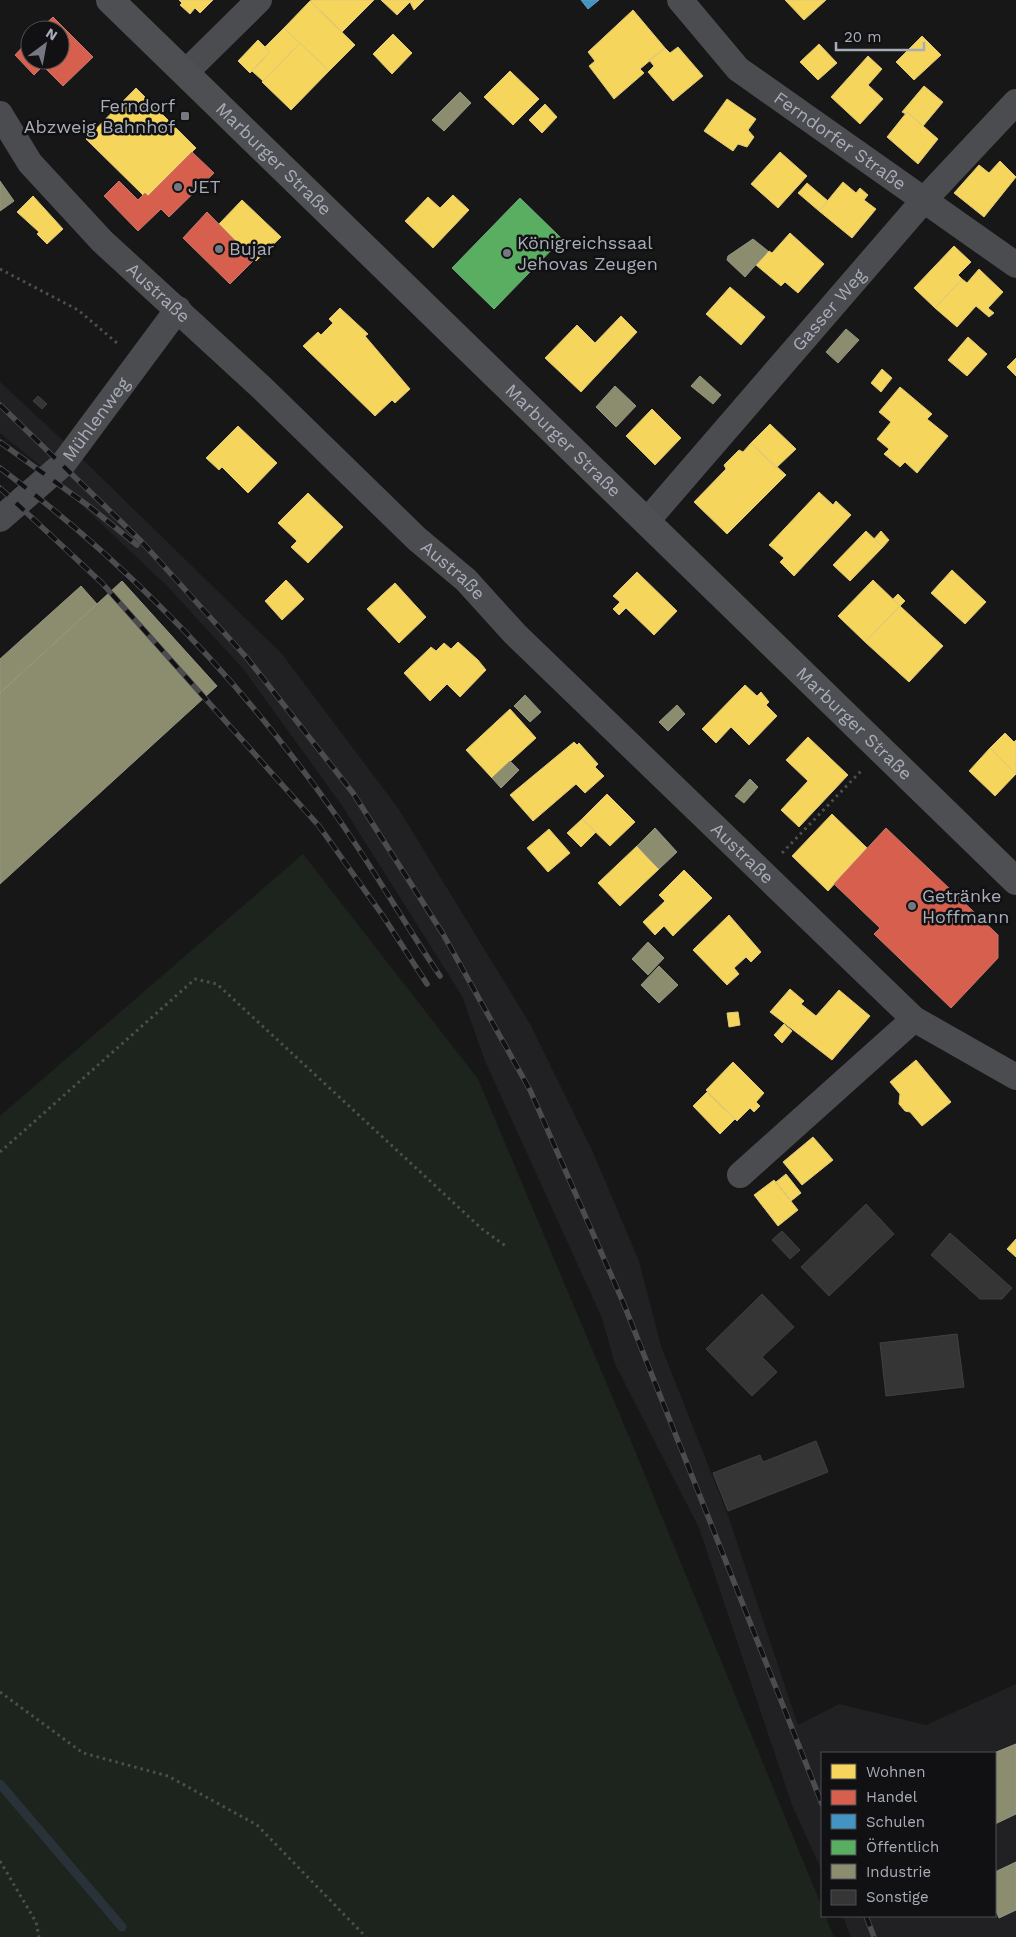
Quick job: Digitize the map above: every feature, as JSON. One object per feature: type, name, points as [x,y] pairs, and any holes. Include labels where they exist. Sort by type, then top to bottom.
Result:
[{"type":"main road","name":"Marburger Straße","points":[[110,0],[1016,881]]},
{"type":"street","points":[[186,72],[259,0]]},
{"type":"street","name":"Ferndorfer Straße","points":[[680,0],[738,69],[1016,265]]},
{"type":"street","name":"Gasser Weg","points":[[646,522],[924,200],[1016,102]]},
{"type":"street","name":"Austraße","points":[[0,114],[30,163],[102,241],[178,309],[417,539],[466,580],[515,634],[762,875],[914,1019],[1016,1077]]},
{"type":"street","name":"Mühlenweg","points":[[0,519],[62,464],[178,309]]},
{"type":"street","points":[[740,1175],[914,1019]]},
{"type":"path","points":[[0,269],[78,310],[139,362]]},
{"type":"path","points":[[762,875],[881,751]]},
{"type":"path","points":[[0,1152],[195,979],[218,984],[482,1229],[507,1247]]},
{"type":"path","points":[[0,1692],[83,1753],[168,1776],[257,1825],[366,1937]]},
{"type":"path","points":[[0,1861],[36,1922],[38,1937]]},
{"type":"shaded area","points":[[0,382],[70,447],[282,654],[398,808],[530,1024],[592,1150],[639,1261],[661,1346],[729,1518],[798,1725],[839,1704],[926,1725],[1016,1684],[1016,1937],[851,1937],[843,1917],[996,1917],[996,1752],[821,1752],[821,1869],[792,1805],[699,1528],[615,1364],[602,1318],[485,1061],[462,996],[343,807],[244,670],[168,587],[37,463],[0,433]]},
{"type":"shaded area","points":[[303,854],[478,1079],[633,1446],[821,1905],[821,1917],[825,1917],[834,1937],[0,1937],[0,1116]]},
{"type":"building: Wohnen","points":[[179,0],[213,0],[200,13],[195,8],[190,14],[180,5],[182,3]]},
{"type":"building: Wohnen","points":[[374,0],[342,32],[310,1]]},
{"type":"building: Wohnen","points":[[381,0],[424,0],[414,10],[410,2],[397,15]]},
{"type":"building: Wohnen","points":[[785,0],[826,0],[804,20]]},
{"type":"building: Wohnen","points":[[310,1],[355,45],[329,71],[284,28]]},
{"type":"building: Wohnen","points":[[633,10],[665,48],[640,69],[644,73],[614,99],[589,66],[595,61],[588,52]]},
{"type":"building: Wohnen","points":[[284,28],[300,43],[263,81],[252,71],[270,52],[265,47]]},
{"type":"building: Wohnen","points":[[393,34],[412,53],[392,74],[373,54]]},
{"type":"building: Wohnen","points":[[922,36],[941,55],[914,80],[896,62]]},
{"type":"building: Wohnen","points":[[258,40],[270,52],[250,73],[238,61]]},
{"type":"building: Wohnen","points":[[300,43],[329,71],[291,110],[262,82]]},
{"type":"building: Wohnen","points":[[819,44],[837,63],[818,80],[800,62]]},
{"type":"building: Wohnen","points":[[678,47],[703,76],[673,101],[648,72],[654,66],[649,60],[665,48],[670,53]]},
{"type":"building: Wohnen","points":[[868,56],[882,69],[868,85],[883,99],[860,124],[831,97]]},
{"type":"building: Wohnen","points":[[510,71],[539,99],[513,125],[484,97]]},
{"type":"building: Wohnen","points":[[924,86],[943,102],[923,126],[907,112],[906,114],[902,112]]},
{"type":"building: Wohnen","points":[[136,88],[196,148],[148,196],[145,193],[143,195],[86,139]]},
{"type":"building: Wohnen","points":[[727,99],[756,119],[748,130],[754,137],[747,147],[738,144],[733,151],[704,131]]},
{"type":"building: Wohnen","points":[[545,104],[557,117],[542,133],[529,120]]},
{"type":"building: Wohnen","points":[[907,112],[938,139],[918,164],[887,137]]},
{"type":"building: Wohnen","points":[[780,152],[807,176],[778,208],[751,184]]},
{"type":"building: Wohnen","points":[[1000,161],[1016,177],[984,217],[954,193],[979,165],[989,173]]},
{"type":"building: Wohnen","points":[[843,182],[856,193],[860,188],[868,195],[864,200],[876,209],[852,238],[819,211]]},
{"type":"building: Wohnen","points":[[807,183],[828,201],[819,211],[798,193]]},
{"type":"building: Wohnen","points":[[453,195],[469,210],[433,248],[405,221],[428,197],[440,208]]},
{"type":"building: Wohnen","points":[[33,196],[63,229],[47,244],[37,234],[39,232],[17,212]]},
{"type":"building: Wohnen","points":[[242,200],[281,237],[256,261],[219,224]]},
{"type":"building: Wohnen","points":[[790,233],[824,264],[798,293],[785,282],[781,286],[756,265],[769,251],[772,253]]},
{"type":"building: Wohnen","points":[[954,246],[971,262],[958,275],[962,279],[935,308],[914,288]]},
{"type":"building: Wohnen","points":[[979,269],[1003,292],[988,308],[994,313],[989,317],[976,306],[957,327],[935,308],[962,279],[967,283]]},
{"type":"building: Wohnen","points":[[730,287],[765,317],[741,345],[706,314]]},
{"type":"building: Wohnen","points":[[340,308],[368,334],[365,336],[410,389],[395,403],[392,400],[375,416],[303,346],[318,332],[321,335],[333,323],[329,319]]},
{"type":"building: Wohnen","points":[[621,316],[637,332],[581,392],[545,358],[577,325],[595,343]]},
{"type":"building: Wohnen","points":[[968,337],[987,354],[967,376],[948,360]]},
{"type":"building: Wohnen","points":[[1016,358],[1016,376],[1007,367]]},
{"type":"building: Wohnen","points":[[882,369],[892,378],[881,392],[871,383]]},
{"type":"building: Wohnen","points":[[900,387],[932,414],[927,419],[948,436],[917,473],[905,462],[900,467],[884,454],[889,449],[877,439],[891,422],[879,412]]},
{"type":"building: Wohnen","points":[[652,409],[681,438],[655,465],[626,436]]},
{"type":"building: Wohnen","points":[[770,424],[796,449],[776,468],[751,443]]},
{"type":"building: Wohnen","points":[[238,426],[277,463],[248,493],[222,467],[219,470],[206,458]]},
{"type":"building: Wohnen","points":[[751,443],[786,475],[727,534],[694,502],[726,469],[724,465],[739,450],[743,452]]},
{"type":"building: Wohnen","points":[[819,492],[833,505],[836,501],[851,515],[794,576],[780,562],[784,558],[769,545]]},
{"type":"building: Wohnen","points":[[308,493],[343,527],[308,563],[291,547],[297,541],[278,523]]},
{"type":"building: Wohnen","points":[[866,531],[883,547],[850,581],[833,565]]},
{"type":"building: Wohnen","points":[[881,531],[889,540],[883,547],[874,539]]},
{"type":"building: Wohnen","points":[[952,570],[986,602],[965,624],[931,593]]},
{"type":"building: Wohnen","points":[[637,572],[677,611],[654,635],[626,608],[619,615],[613,609],[620,602],[613,596]]},
{"type":"building: Wohnen","points":[[286,580],[304,599],[282,620],[265,601]]},
{"type":"building: Wohnen","points":[[873,580],[900,606],[865,642],[838,616]]},
{"type":"building: Wohnen","points":[[395,583],[426,617],[399,643],[367,609]]},
{"type":"building: Wohnen","points":[[898,594],[905,601],[900,606],[893,599]]},
{"type":"building: Wohnen","points":[[900,606],[943,646],[909,682],[865,642]]},
{"type":"building: Wohnen","points":[[458,642],[486,670],[460,697],[447,684],[430,701],[404,673],[431,647],[436,651],[444,643],[451,649]]},
{"type":"building: Wohnen","points":[[745,685],[757,696],[761,692],[769,702],[766,705],[777,716],[749,745],[731,727],[716,743],[702,729]]},
{"type":"building: Wohnen","points":[[510,709],[536,738],[492,778],[466,750]]},
{"type":"building: Wohnen","points":[[1005,733],[1014,742],[1016,740],[1016,774],[990,748]]},
{"type":"building: Wohnen","points":[[808,737],[848,775],[799,827],[781,810],[808,781],[786,760]]},
{"type":"building: Wohnen","points":[[574,742],[577,745],[579,743],[598,764],[595,767],[604,776],[585,793],[576,784],[533,821],[510,795]]},
{"type":"building: Wohnen","points":[[990,748],[1016,774],[995,796],[969,771]]},
{"type":"building: Wohnen","points":[[607,794],[635,822],[610,846],[582,819]]},
{"type":"building: Wohnen","points":[[832,814],[867,848],[828,891],[792,856]]},
{"type":"building: Wohnen","points":[[582,819],[596,832],[581,847],[567,833]]},
{"type":"building: Wohnen","points":[[549,829],[570,853],[548,872],[527,848]]},
{"type":"building: Wohnen","points":[[637,846],[659,869],[620,906],[598,883]]},
{"type":"building: Wohnen","points":[[684,870],[712,898],[673,936],[664,926],[655,935],[643,922],[665,901],[659,895]]},
{"type":"building: Wohnen","points":[[729,915],[761,952],[751,962],[746,957],[734,968],[739,974],[727,985],[693,950]]},
{"type":"building: Wohnen","points":[[790,989],[804,1001],[801,1004],[816,1016],[839,990],[870,1016],[832,1060],[770,1012]]},
{"type":"building: Wohnen","points":[[738,1012],[740,1025],[729,1027],[727,1013]]},
{"type":"building: Wohnen","points":[[784,1024],[792,1031],[782,1043],[774,1035]]},
{"type":"building: Wohnen","points":[[916,1060],[951,1102],[922,1126],[910,1112],[905,1111],[899,1104],[900,1094],[890,1082]]},
{"type":"building: Wohnen","points":[[733,1062],[764,1093],[756,1102],[760,1106],[754,1112],[750,1108],[737,1121],[706,1090]]},
{"type":"building: Wohnen","points":[[707,1092],[735,1119],[720,1134],[693,1106]]},
{"type":"building: Wohnen","points":[[813,1137],[833,1160],[802,1185],[783,1162]]},
{"type":"building: Wohnen","points":[[786,1174],[801,1193],[791,1201],[776,1182]]},
{"type":"building: Wohnen","points":[[774,1180],[798,1210],[778,1226],[754,1195]]},
{"type":"building: Wohnen","points":[[1016,1239],[1016,1257],[1007,1249]]},
{"type":"building: Handel","points":[[70,34],[93,57],[63,86],[47,70],[70,70]]},
{"type":"building: Handel","points":[[20,50],[20,60],[15,55]]},
{"type":"building: Handel","points":[[29,70],[39,70],[34,75]]},
{"type":"building: Handel","name":"JET","points":[[192,152],[214,173],[169,217],[161,209],[138,231],[104,196],[119,181],[138,200],[145,193],[148,196]]},
{"type":"building: Handel","name":"Bujar","points":[[207,212],[254,260],[230,284],[183,238]]},
{"type":"building: Handel","name":"Getränke Hoffmann","points":[[886,828],[998,935],[998,958],[951,1008],[874,934],[880,928],[834,884]]},
{"type":"building: Schulen","points":[[581,0],[599,0],[588,9]]},
{"type":"building: Öffentlich","name":"Königreichssaal Jehovas Zeugen","points":[[520,198],[562,239],[494,309],[452,268]]},
{"type":"building: Industrie","points":[[460,92],[471,103],[444,131],[432,120]]},
{"type":"building: Industrie","points":[[0,181],[14,201],[0,211]]},
{"type":"building: Industrie","points":[[753,239],[768,251],[745,277],[727,260],[728,256]]},
{"type":"building: Industrie","points":[[846,329],[859,340],[838,363],[826,352]]},
{"type":"building: Industrie","points":[[700,376],[721,395],[713,404],[691,386]]},
{"type":"building: Industrie","points":[[615,386],[636,406],[616,427],[596,407]]},
{"type":"building: Industrie","points":[[122,581],[217,686],[0,884],[0,693]]},
{"type":"building: Industrie","points":[[81,586],[97,604],[0,693],[0,659]]},
{"type":"building: Industrie","points":[[525,695],[541,712],[530,722],[514,706]]},
{"type":"building: Industrie","points":[[677,705],[685,714],[668,731],[659,722]]},
{"type":"building: Industrie","points":[[510,761],[519,770],[501,788],[492,778]]},
{"type":"building: Industrie","points":[[750,779],[758,787],[744,803],[735,796]]},
{"type":"building: Industrie","points":[[655,828],[677,852],[659,869],[637,846]]},
{"type":"building: Industrie","points":[[648,942],[664,958],[648,975],[632,959]]},
{"type":"building: Industrie","points":[[659,966],[678,985],[659,1003],[641,985]]},
{"type":"building: Industrie","points":[[1016,1744],[1016,1814],[996,1824],[996,1752]]},
{"type":"building: Industrie","points":[[1016,1862],[1016,1910],[999,1918],[996,1910],[996,1872]]},
{"type":"building: Sonstige","points":[[38,396],[47,404],[42,409],[33,401]]},
{"type":"building: Sonstige","points":[[866,1204],[894,1234],[829,1296],[801,1267]]},
{"type":"building: Sonstige","points":[[782,1231],[800,1250],[790,1259],[772,1240]]},
{"type":"building: Sonstige","points":[[950,1233],[1012,1288],[1002,1299],[980,1299],[931,1255]]},
{"type":"building: Sonstige","points":[[762,1294],[794,1327],[762,1357],[777,1372],[752,1396],[706,1349]]},
{"type":"building: Sonstige","points":[[957,1334],[964,1387],[886,1396],[880,1343]]},
{"type":"building: Sonstige","points":[[816,1441],[828,1472],[728,1511],[713,1473],[760,1455],[763,1462]]},
{"type":"waterway","points":[[0,1784],[122,1927]]},
{"type":"railway","points":[[0,405],[141,541],[247,658],[353,793],[443,934],[530,1090],[623,1302],[821,1801]]},
{"type":"railway","points":[[0,442],[90,507],[137,545]]},
{"type":"railway","points":[[0,468],[48,505],[138,585],[181,628],[261,717],[335,814],[440,976]]},
{"type":"railway","points":[[0,488],[102,583],[319,826],[383,916],[427,984]]},
{"type":"railway","points":[[866,1917],[874,1937]]},
{"type":"place","name":"Ferndorf Abzweig Bahnhof","points":[[185,116]]},
{"type":"place","name":"JET","points":[[178,187]]},
{"type":"place","name":"Bujar","points":[[219,249]]},
{"type":"place","name":"Königreichssaal Jehovas Zeugen","points":[[507,253]]},
{"type":"place","name":"Getränke Hoffmann","points":[[912,906]]}]
